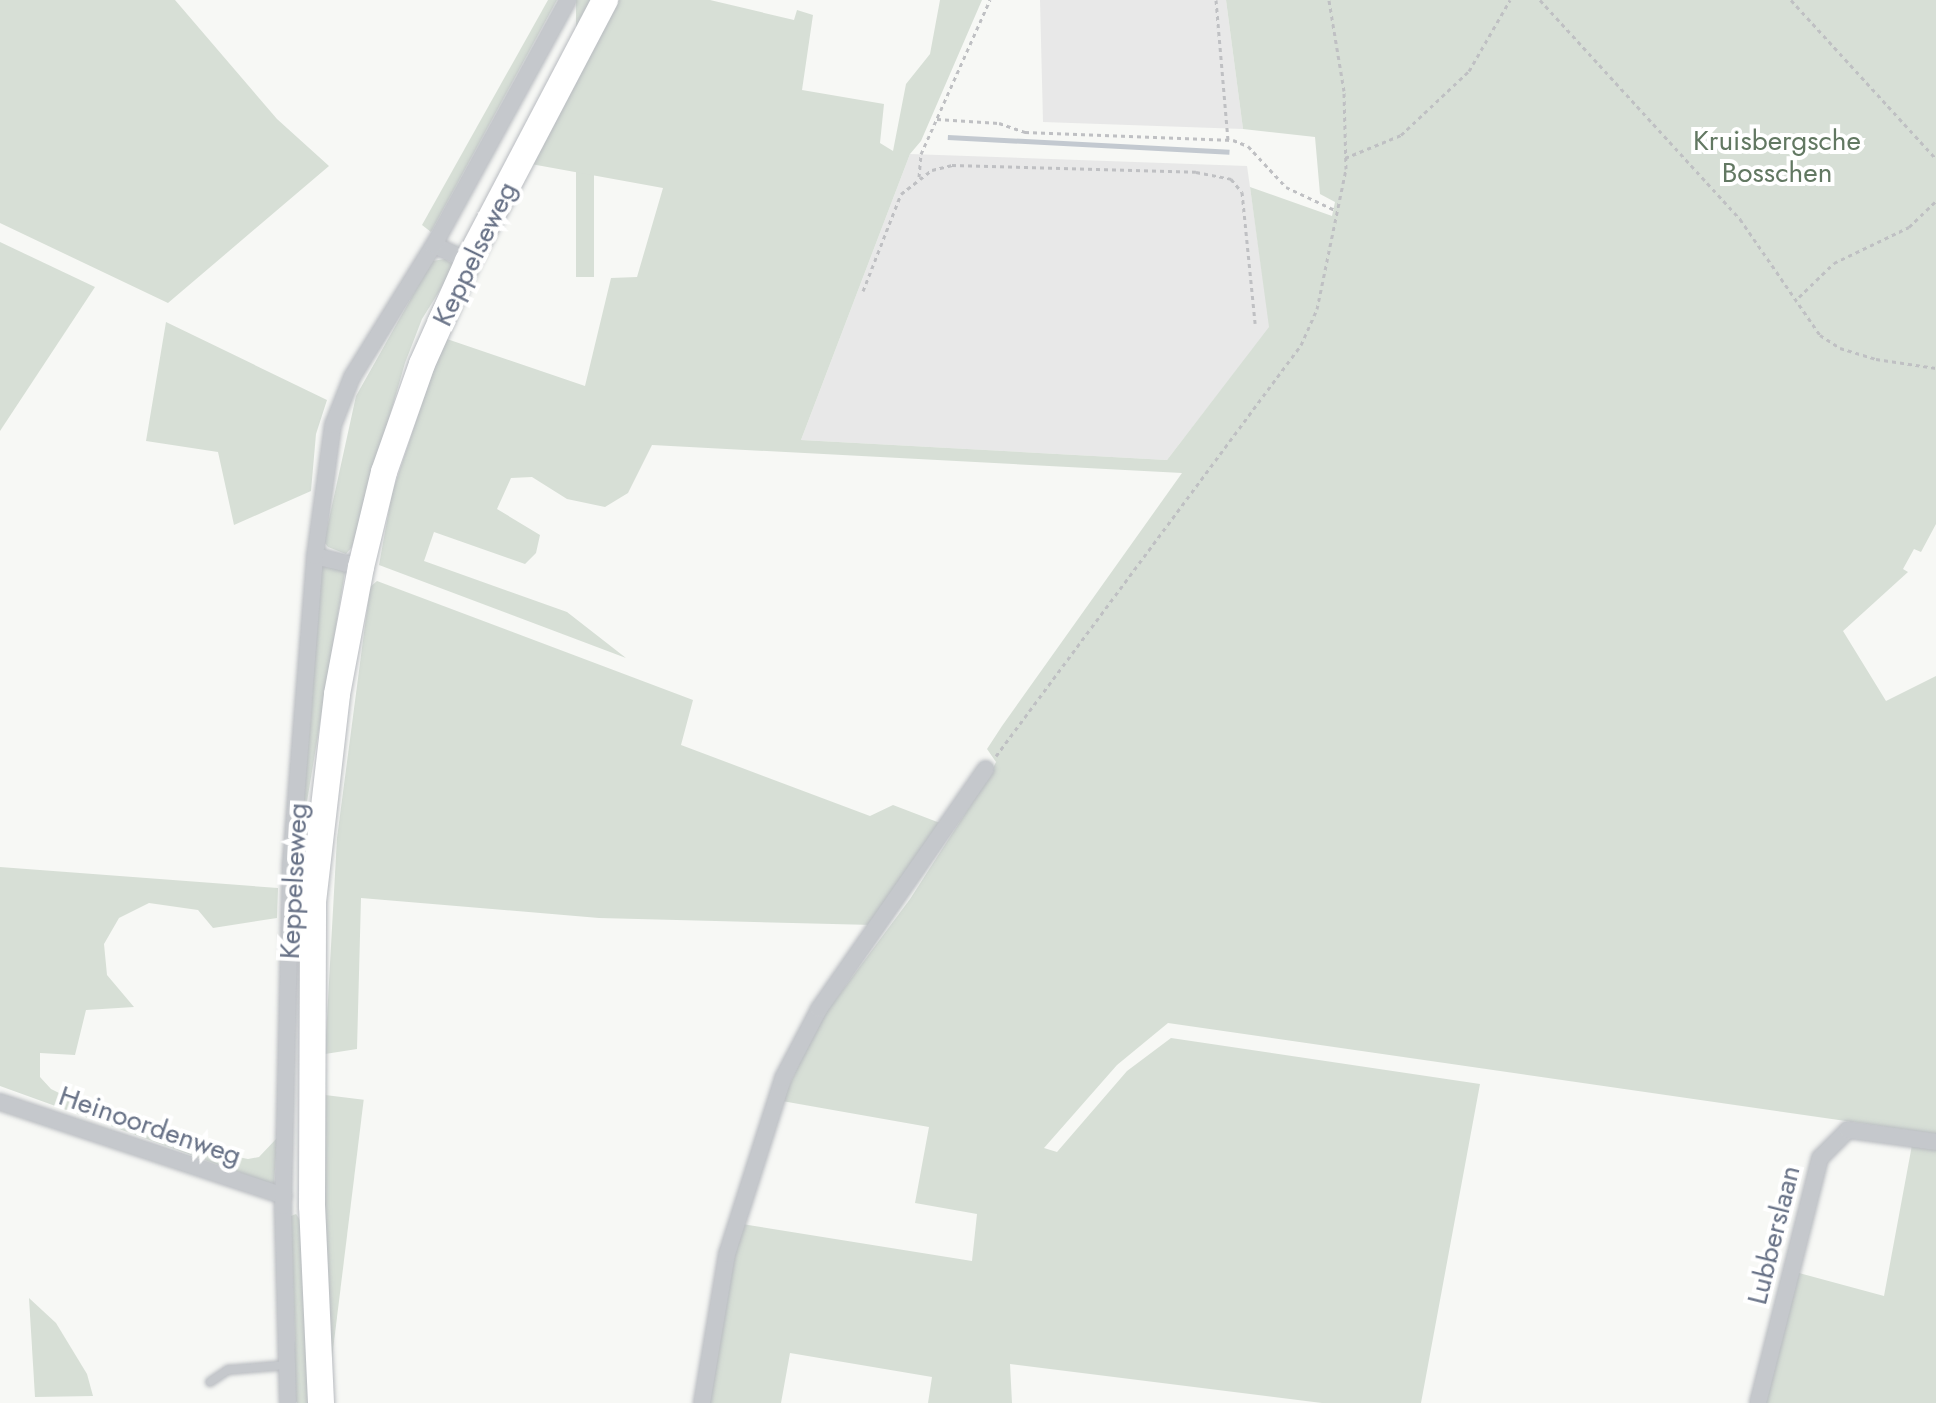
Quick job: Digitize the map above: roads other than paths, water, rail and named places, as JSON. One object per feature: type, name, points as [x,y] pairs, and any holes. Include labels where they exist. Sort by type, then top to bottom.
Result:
[{"type":"main road","name":"Keppelseweg","points":[[321,1403],[312,1206],[313,902],[337,694],[361,567],[384,472],[422,364],[468,261],[605,0]]},
{"type":"street","name":"Keppelseweg","points":[[288,1403],[284,1201],[291,862],[315,556],[333,425],[352,377],[434,245],[568,0]]},
{"type":"street","points":[[434,245],[468,261]]},
{"type":"street","points":[[315,556],[361,567]]},
{"type":"street","points":[[702,1403],[727,1254],[783,1078],[819,1009],[986,769]]},
{"type":"street","name":"Heinoordenweg","points":[[0,1102],[284,1201]]},
{"type":"street","name":"Lubberslaan","points":[[1758,1403],[1820,1158],[1848,1130],[1936,1142]]},
{"type":"street","points":[[284,1201],[312,1206]]},
{"type":"lane","points":[[210,1382],[228,1370],[287,1364]]},
{"type":"park label","name":"Kruisbergsche Bosschen","points":[[1777,157]]}]
